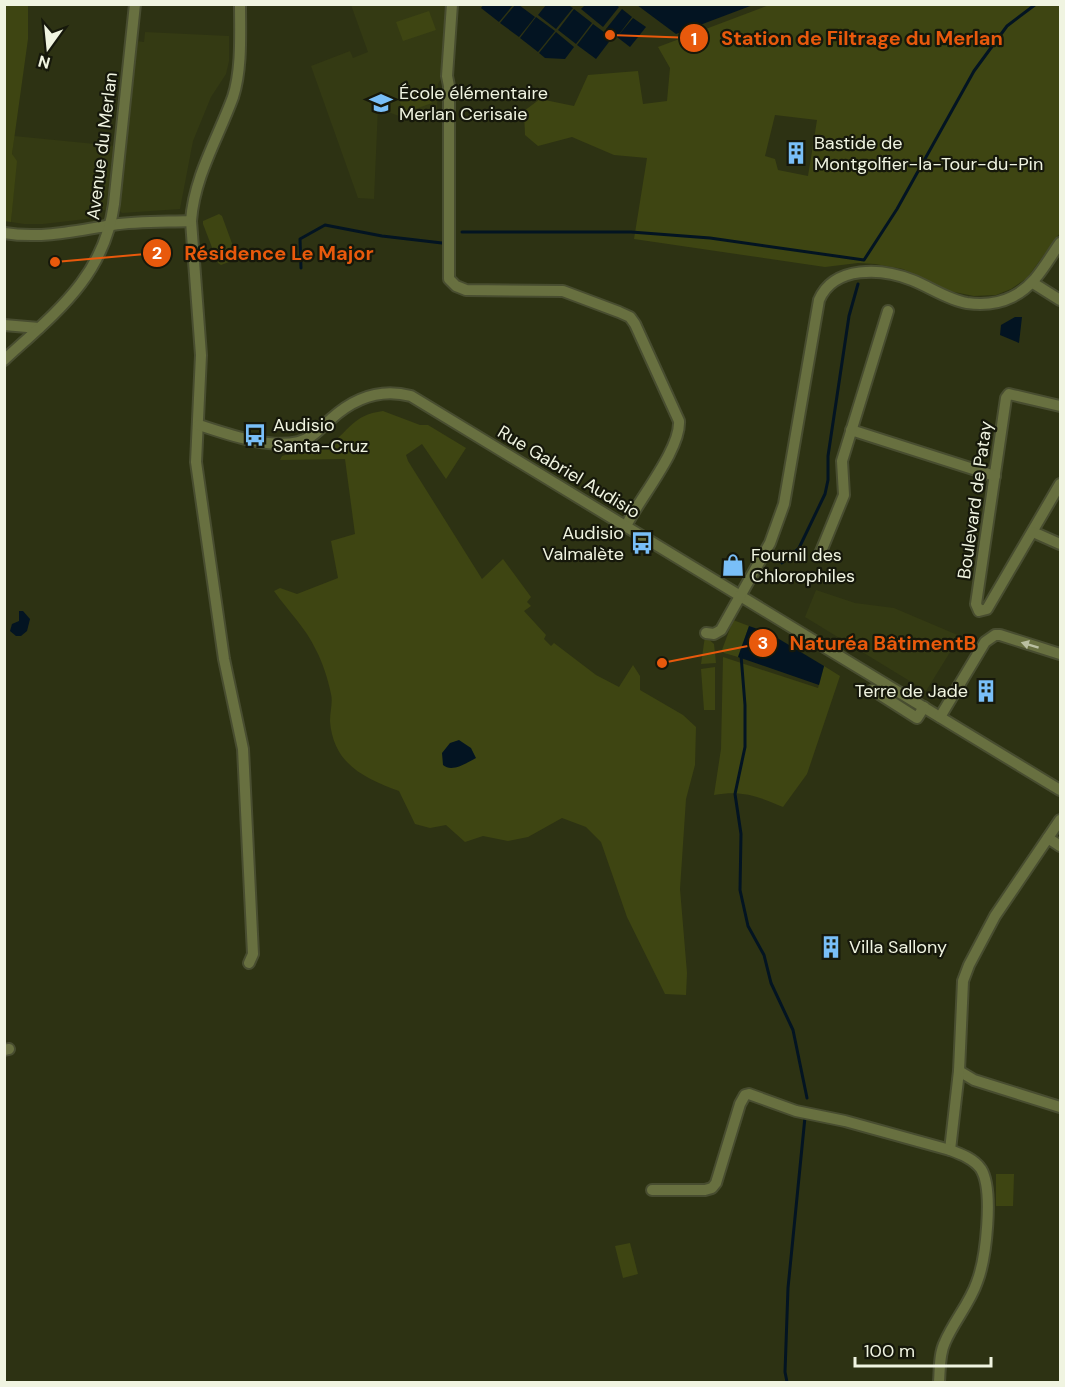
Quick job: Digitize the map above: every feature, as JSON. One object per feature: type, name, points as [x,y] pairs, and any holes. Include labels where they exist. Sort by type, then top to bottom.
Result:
[{"type":"street","name":"Avenue du Merlan","points":[[4,360],[69,298],[90,272],[111,225],[135,4]]},
{"type":"street","points":[[240,4],[237,79],[233,95],[204,166],[192,207],[191,221],[201,356],[196,462],[224,659],[243,749],[253,954],[249,963]]},
{"type":"street","points":[[452,4],[447,76],[450,86],[449,279],[456,286],[466,290],[563,291],[630,317],[679,421],[680,429],[671,450],[626,526]]},
{"type":"street","points":[[4,233],[52,235],[111,225],[191,221]]},
{"type":"street","points":[[706,633],[714,634],[721,630],[770,543],[784,504],[819,300],[823,291],[837,278],[863,272],[909,279],[959,301],[989,303],[1013,297],[1033,283],[1060,243]]},
{"type":"street","points":[[1033,283],[1060,300]]},
{"type":"street","points":[[820,554],[844,495],[842,461],[888,312]]},
{"type":"street","points":[[4,325],[39,328]]},
{"type":"street","name":"Rue Gabriel Audisio","points":[[199,425],[260,441],[296,443],[306,440],[358,400],[381,393],[401,393],[421,400],[1060,790]]},
{"type":"street","name":"Boulevard de Patay","points":[[1033,532],[987,609],[979,610],[976,604],[1006,398],[1009,394],[1060,406]]},
{"type":"street","points":[[851,430],[995,476]]},
{"type":"street","points":[[1060,484],[1033,532],[1060,544]]},
{"type":"street","points":[[940,717],[986,642],[995,635],[1060,654]]},
{"type":"street","points":[[873,690],[917,718],[924,707]]},
{"type":"street","points":[[950,1150],[959,1071],[963,981],[994,916],[1060,820]]},
{"type":"street","points":[[1048,838],[1060,846]]},
{"type":"street","points":[[959,1071],[974,1080],[1060,1107]]},
{"type":"street","points":[[652,1190],[712,1188],[716,1184],[740,1104],[745,1095],[749,1094],[796,1111],[845,1121],[960,1153],[976,1164],[985,1179],[987,1227],[977,1282],[944,1343],[939,1383]]},
{"type":"shaded area","points":[[4,5],[28,5],[28,39],[12,154],[17,161],[11,222],[4,221]]},
{"type":"shaded area","name":"École élémentaire Merlan Cerisaie","points":[[351,5],[445,5],[442,77],[438,84],[437,112],[414,122],[378,108],[374,199],[358,198],[311,66],[350,51],[353,58],[368,52]]},
{"type":"shaded area","points":[[769,5],[1060,5],[1060,233],[1027,278],[1011,289],[996,295],[974,296],[949,291],[903,269],[875,264],[858,263],[825,267],[634,239],[647,158],[614,155],[572,137],[538,146],[525,135],[524,111],[540,99],[574,106],[588,75],[638,71],[643,104],[667,101],[670,68],[658,47]],"holes":[[[775,115],[817,120],[808,176],[778,170],[775,159],[765,156]]]},
{"type":"shaded area","points":[[429,11],[436,30],[403,41],[396,22]]},
{"type":"shaded area","points":[[145,32],[229,36],[229,61],[226,74],[211,97],[193,141],[180,209],[122,213],[119,210],[96,210],[95,218],[43,224],[11,222],[15,173],[12,154],[14,136],[126,147],[136,41],[144,42]]},
{"type":"shaded area","points":[[426,87],[432,103],[404,113],[398,97]]},
{"type":"shaded area","points":[[219,214],[222,216],[237,257],[221,265],[218,263],[203,224],[203,221]]},
{"type":"shaded area","points":[[383,411],[420,425],[428,425],[466,448],[446,479],[422,444],[406,455],[482,579],[503,559],[531,597],[527,602],[531,606],[524,611],[546,635],[544,639],[551,646],[554,643],[596,675],[619,687],[633,665],[640,676],[640,690],[683,715],[696,727],[695,765],[686,799],[680,889],[687,973],[686,995],[665,994],[627,917],[601,842],[586,827],[562,818],[528,837],[508,841],[483,836],[465,842],[446,825],[430,828],[415,824],[399,791],[362,774],[352,767],[337,748],[332,736],[330,721],[331,694],[321,660],[307,634],[274,591],[280,588],[297,594],[338,578],[331,541],[355,534],[345,459],[280,460],[285,455],[322,449],[335,441],[357,420]]},
{"type":"shaded area","points":[[816,590],[855,603],[894,608],[960,636],[926,691],[805,617]]},
{"type":"shaded area","points":[[733,620],[749,626],[738,657],[724,653],[722,650]]},
{"type":"shaded area","points":[[705,636],[714,644],[716,663],[701,664]]},
{"type":"shaded area","points":[[723,657],[818,688],[824,666],[840,676],[807,774],[783,807],[749,795],[733,793],[714,795],[721,749]]},
{"type":"shaded area","points":[[715,667],[715,710],[704,710],[701,669]]},
{"type":"shaded area","points":[[996,1174],[1014,1174],[1013,1206],[996,1206]]},
{"type":"shaded area","points":[[630,1243],[638,1274],[623,1278],[615,1246]]},
{"type":"water","points":[[484,4],[513,5],[499,22],[481,8]]},
{"type":"water","points":[[515,5],[519,5],[535,17],[519,37],[500,23]]},
{"type":"water","points":[[546,5],[568,5],[573,8],[556,29],[538,15]]},
{"type":"water","points":[[585,5],[616,5],[619,7],[603,27],[581,9]]},
{"type":"water","points":[[637,5],[753,5],[676,34]]},
{"type":"water","points":[[574,9],[592,23],[576,44],[558,30]]},
{"type":"water","points":[[622,9],[632,17],[617,37],[606,29]]},
{"type":"water","points":[[536,17],[555,31],[538,52],[520,38]]},
{"type":"water","points":[[633,18],[646,27],[630,47],[617,37]]},
{"type":"water","points":[[593,24],[612,38],[596,59],[577,45]]},
{"type":"water","points":[[556,32],[574,47],[565,59],[545,58],[539,53]]},
{"type":"water","points":[[1015,317],[1022,317],[1019,343],[1000,335],[1001,325]]},
{"type":"water","points":[[19,611],[23,611],[30,619],[27,631],[21,636],[16,636],[10,631],[12,624],[19,621]]},
{"type":"water","points":[[749,626],[769,633],[824,666],[819,685],[738,657]]},
{"type":"water","points":[[459,740],[471,748],[476,758],[451,768],[443,765],[442,753],[450,743]]},
{"type":"waterway","points":[[462,232],[631,232],[710,238],[864,260],[897,209],[974,71],[1007,26],[1036,4]]},
{"type":"waterway","points":[[301,268],[300,239],[325,225],[382,236],[442,243]]},
{"type":"waterway","points":[[782,563],[799,548],[825,494],[828,480],[828,456],[849,316],[858,284]]},
{"type":"waterway","points":[[741,655],[745,705],[745,747],[735,794],[741,834],[740,890],[748,926],[764,955],[771,983],[793,1030],[807,1098]]},
{"type":"waterway","points":[[787,1382],[785,1372],[788,1288],[805,1117]]},
{"type":"place","name":"Station de Filtrage du Merlan","points":[[610,35]]},
{"type":"place","name":"École élémentaire Merlan Cerisaie","points":[[381,103]]},
{"type":"place","name":"Bastide de Montgolfier-la-Tour-du-Pin","points":[[796,153]]},
{"type":"place","name":"Résidence Le Major","points":[[55,262]]},
{"type":"place","name":"Audisio Santa-Cruz","points":[[255,435]]},
{"type":"place","name":"Audisio Valmalète","points":[[642,543]]},
{"type":"place","name":"Fournil des Chlorophiles","points":[[733,565]]},
{"type":"place","name":"Naturéa BâtimentB","points":[[662,663]]},
{"type":"place","name":"Terre de Jade","points":[[986,691]]},
{"type":"place","name":"Villa Sallony","points":[[831,947]]}]
